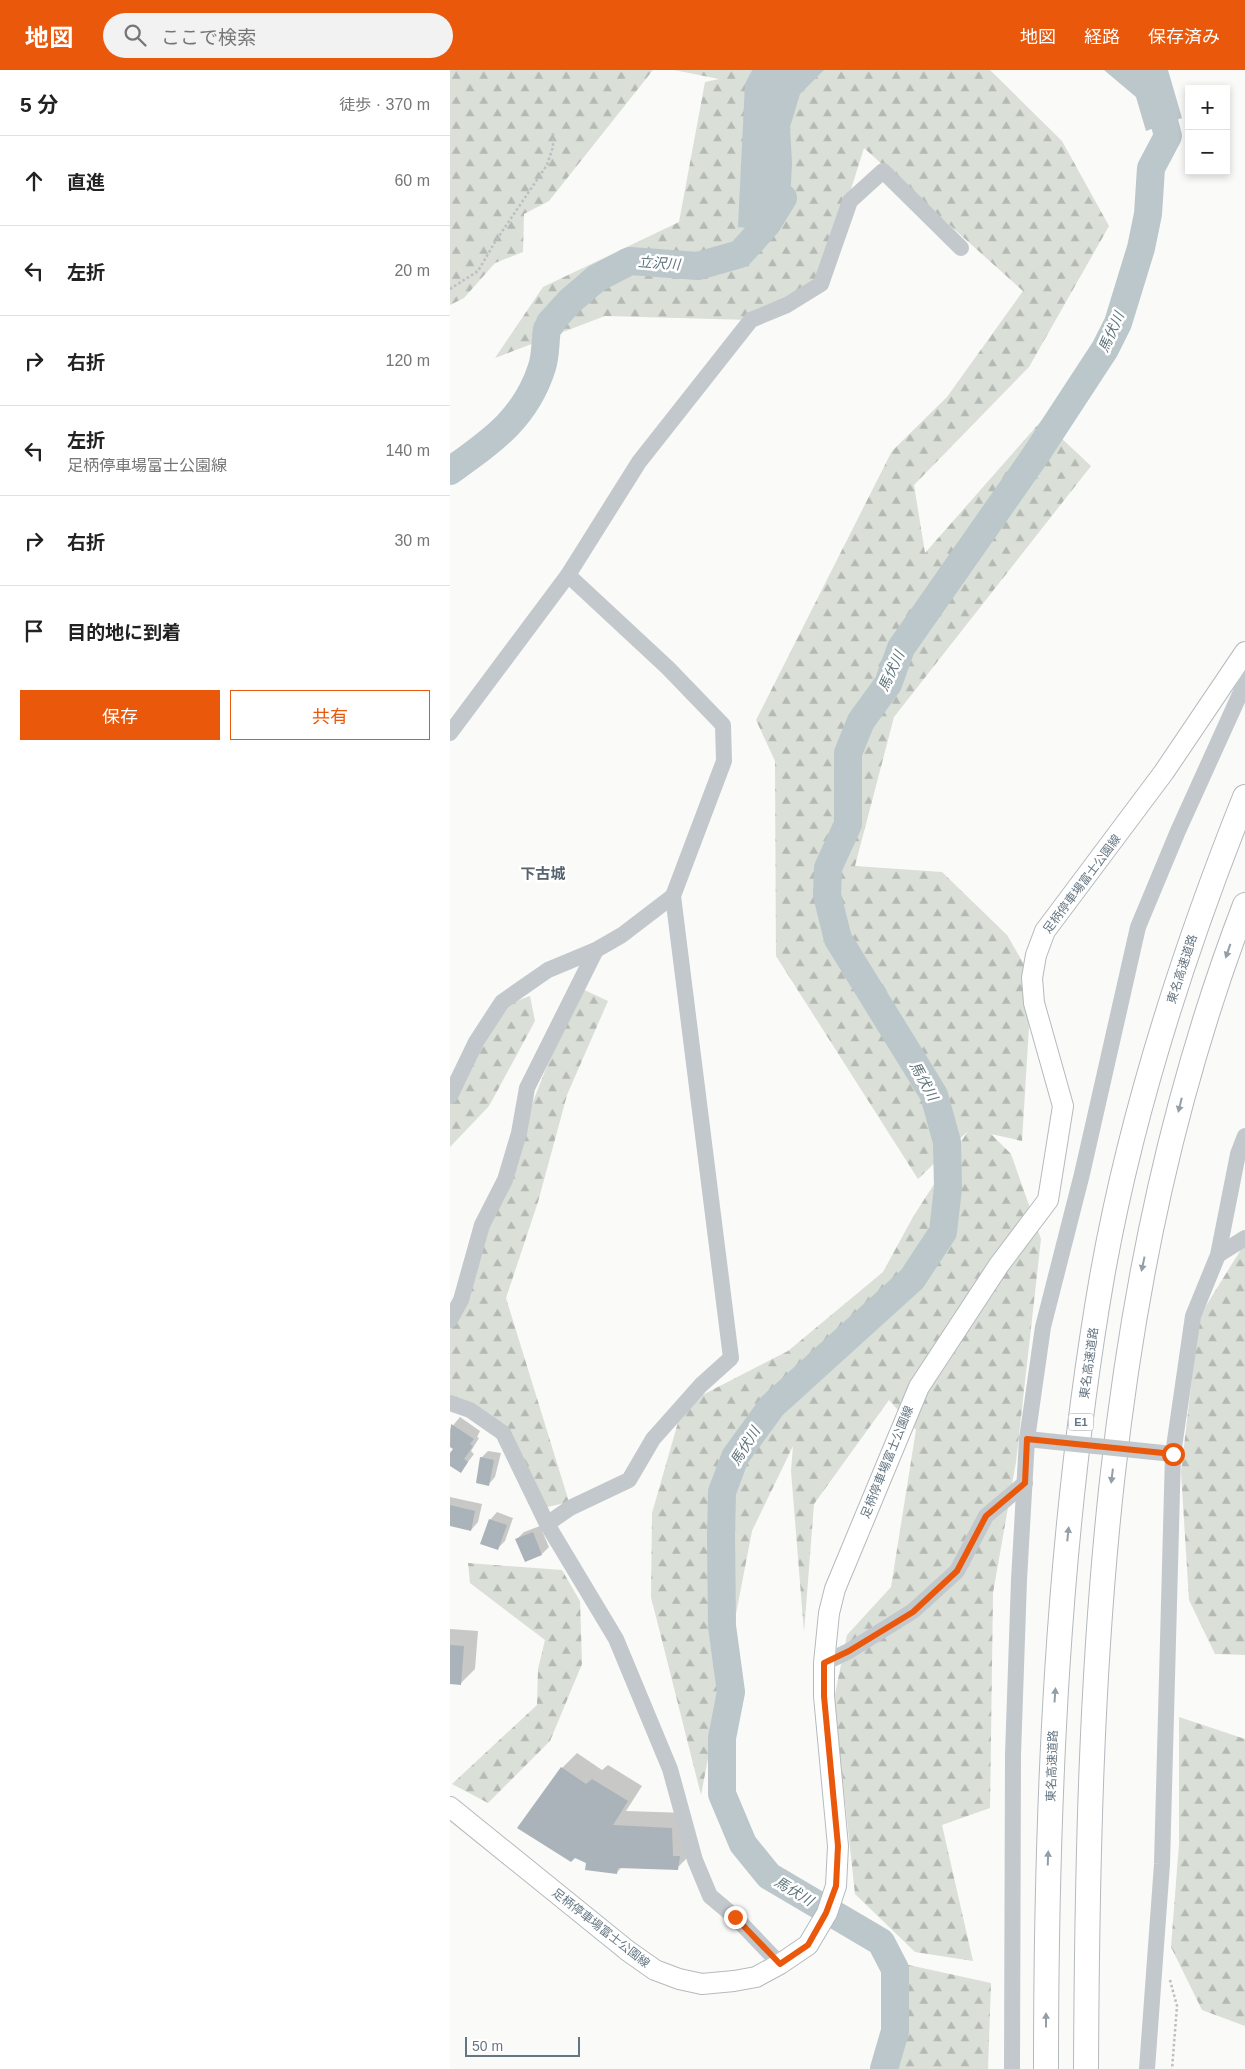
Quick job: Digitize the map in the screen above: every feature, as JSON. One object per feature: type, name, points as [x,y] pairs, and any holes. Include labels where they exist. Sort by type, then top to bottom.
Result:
[{"type":"highway","name":"東名高速道路","points":[[1046,2069],[1046,1908],[1055,1704],[1068,1535],[1085,1390],[1101,1285],[1124,1174],[1153,1063],[1187,953],[1245,797]]},
{"type":"highway","points":[[1086,2069],[1086,1908],[1096,1662],[1106,1520],[1120,1414],[1140,1277],[1162,1175],[1186,1080],[1212,996],[1245,905]]},
{"type":"main road","name":"足柄停車場富士公園線","points":[[450,1807],[628,1951],[655,1970],[679,1979],[702,1984],[756,1977],[780,1964],[808,1945],[826,1913],[836,1886],[838,1846],[824,1696],[824,1663],[829,1613],[835,1590],[919,1388],[999,1265],[1048,1200],[1063,1106],[1034,1003],[1032,978],[1036,955],[1045,931],[1164,772],[1243,655]]},
{"type":"street","points":[[450,733],[568,575],[639,462],[751,320],[787,305],[821,284],[850,201],[883,171],[961,248]]},
{"type":"street","points":[[547,1524],[570,1508],[629,1480],[653,1439],[701,1386],[732,1358],[673,896],[724,761],[723,725],[668,668],[568,575]]},
{"type":"street","points":[[1012,2069],[1013,1755],[1019,1580],[1027,1439],[1043,1328],[1082,1174],[1138,927],[1178,831],[1245,683],[1243,655]]},
{"type":"street","points":[[450,1096],[476,1042],[502,1002],[548,970],[596,950],[622,935],[673,896]]},
{"type":"street","points":[[450,1320],[461,1300],[482,1224],[505,1180],[519,1133],[527,1088],[596,950]]},
{"type":"street","points":[[1147,2069],[1162,1864],[1173,1454],[1193,1316],[1218,1256],[1238,1154],[1245,1136]]},
{"type":"street","points":[[1218,1256],[1245,1238]]},
{"type":"street","points":[[450,1403],[470,1410],[502,1433],[547,1524],[616,1639],[670,1768],[695,1860],[710,1896],[735,1917],[780,1964]]},
{"type":"street","points":[[1027,1439],[1173,1454]]},
{"type":"street","points":[[824,1663],[849,1651],[913,1612],[957,1571],[986,1516],[1025,1483]]},
{"type":"path","points":[[450,289],[478,271],[495,242],[547,166],[553,147],[553,133]]},
{"type":"path","points":[[1170,1979],[1177,2006],[1172,2069]]},
{"type":"green space","points":[[450,70],[653,70],[549,201],[524,214],[523,252],[495,263],[464,298],[450,305]]},
{"type":"green space","points":[[674,70],[752,70],[750,74],[776,70],[990,70],[1062,141],[1109,226],[1029,367],[914,485],[925,553],[1042,420],[1091,466],[894,717],[855,866],[942,872],[1007,935],[1032,978],[1022,1141],[991,1134],[1011,1154],[1041,1239],[1016,1462],[993,1593],[990,1808],[942,1825],[973,1961],[915,1952],[855,1894],[834,1699],[847,1635],[891,1587],[916,1430],[889,1400],[814,1504],[804,1632],[791,1471],[793,1446],[752,1531],[701,1795],[651,1597],[652,1513],[683,1405],[788,1351],[883,1272],[913,1217],[968,1131],[918,1179],[776,956],[775,761],[756,720],[892,451],[947,397],[1023,291],[864,148],[821,284],[751,320],[605,316],[495,358],[543,287],[679,222],[705,82],[719,79]]},
{"type":"green space","points":[[578,987],[608,1001],[567,1095],[538,1202],[506,1298],[569,1502],[539,1509],[490,1416],[450,1395],[450,1313]]},
{"type":"green space","points":[[530,996],[535,1021],[489,1106],[450,1147],[450,1093],[498,1008]]},
{"type":"green space","points":[[1245,1243],[1245,1655],[1215,1654],[1189,1600],[1181,1472],[1199,1317]]},
{"type":"green space","points":[[468,1563],[562,1570],[580,1601],[582,1664],[550,1741],[488,1803],[452,1784],[537,1705],[538,1669],[545,1640],[470,1583]]},
{"type":"green space","points":[[1179,1717],[1245,1739],[1245,2026],[1202,2010],[1171,1947],[1179,1844]]},
{"type":"green space","points":[[904,1964],[991,1983],[988,2069],[893,2069]]},
{"type":"shaded area","points":[[752,70],[824,70],[800,94],[790,127],[792,163],[790,202],[777,231],[738,227],[745,84]]},
{"type":"shaded area","points":[[1104,70],[1168,70],[1182,118],[1146,131],[1136,97]]},
{"type":"building","points":[[451,1424],[474,1439],[470,1444],[473,1446],[464,1459],[468,1462],[461,1473],[450,1466],[450,1453],[453,1449],[450,1447]]},
{"type":"building","points":[[480,1457],[494,1460],[489,1486],[476,1483]]},
{"type":"building","points":[[450,1505],[475,1511],[471,1531],[450,1526]]},
{"type":"building","points":[[489,1519],[507,1525],[498,1550],[480,1544]]},
{"type":"building","points":[[533,1532],[542,1555],[525,1562],[515,1539]]},
{"type":"building","points":[[450,1645],[464,1646],[461,1685],[450,1684]]},
{"type":"building","points":[[561,1767],[586,1784],[592,1779],[628,1801],[613,1825],[672,1828],[673,1856],[680,1856],[678,1870],[618,1868],[617,1874],[585,1870],[586,1863],[575,1858],[571,1862],[517,1828]]},
{"type":"waterway","name":"馬伏川","points":[[884,2069],[895,2031],[895,1969],[881,1942],[769,1876],[743,1844],[722,1794],[722,1738],[731,1692],[722,1626],[722,1492],[735,1457],[772,1406],[912,1279],[943,1232],[948,1188],[947,1142],[934,1095],[838,939],[827,895],[828,868],[848,824],[848,753],[861,721],[888,684],[901,648],[1035,456],[1105,349],[1118,323],[1141,248],[1148,214],[1151,168],[1168,136],[1159,102],[1142,70]]},
{"type":"waterway","name":"立沢川","points":[[450,471],[506,427],[527,401],[542,367],[547,329],[550,323],[570,301],[597,278],[630,261],[698,266],[740,254],[767,224],[783,198]]},
{"type":"district","name":"下古城","points":[[543,873]]},
{"type":"route","points":[[735,1917],[780,1964],[808,1945],[826,1913],[836,1886],[838,1846],[824,1696],[824,1663],[849,1651],[913,1612],[957,1571],[986,1516],[1025,1483],[1027,1439],[1173,1454]]}]
